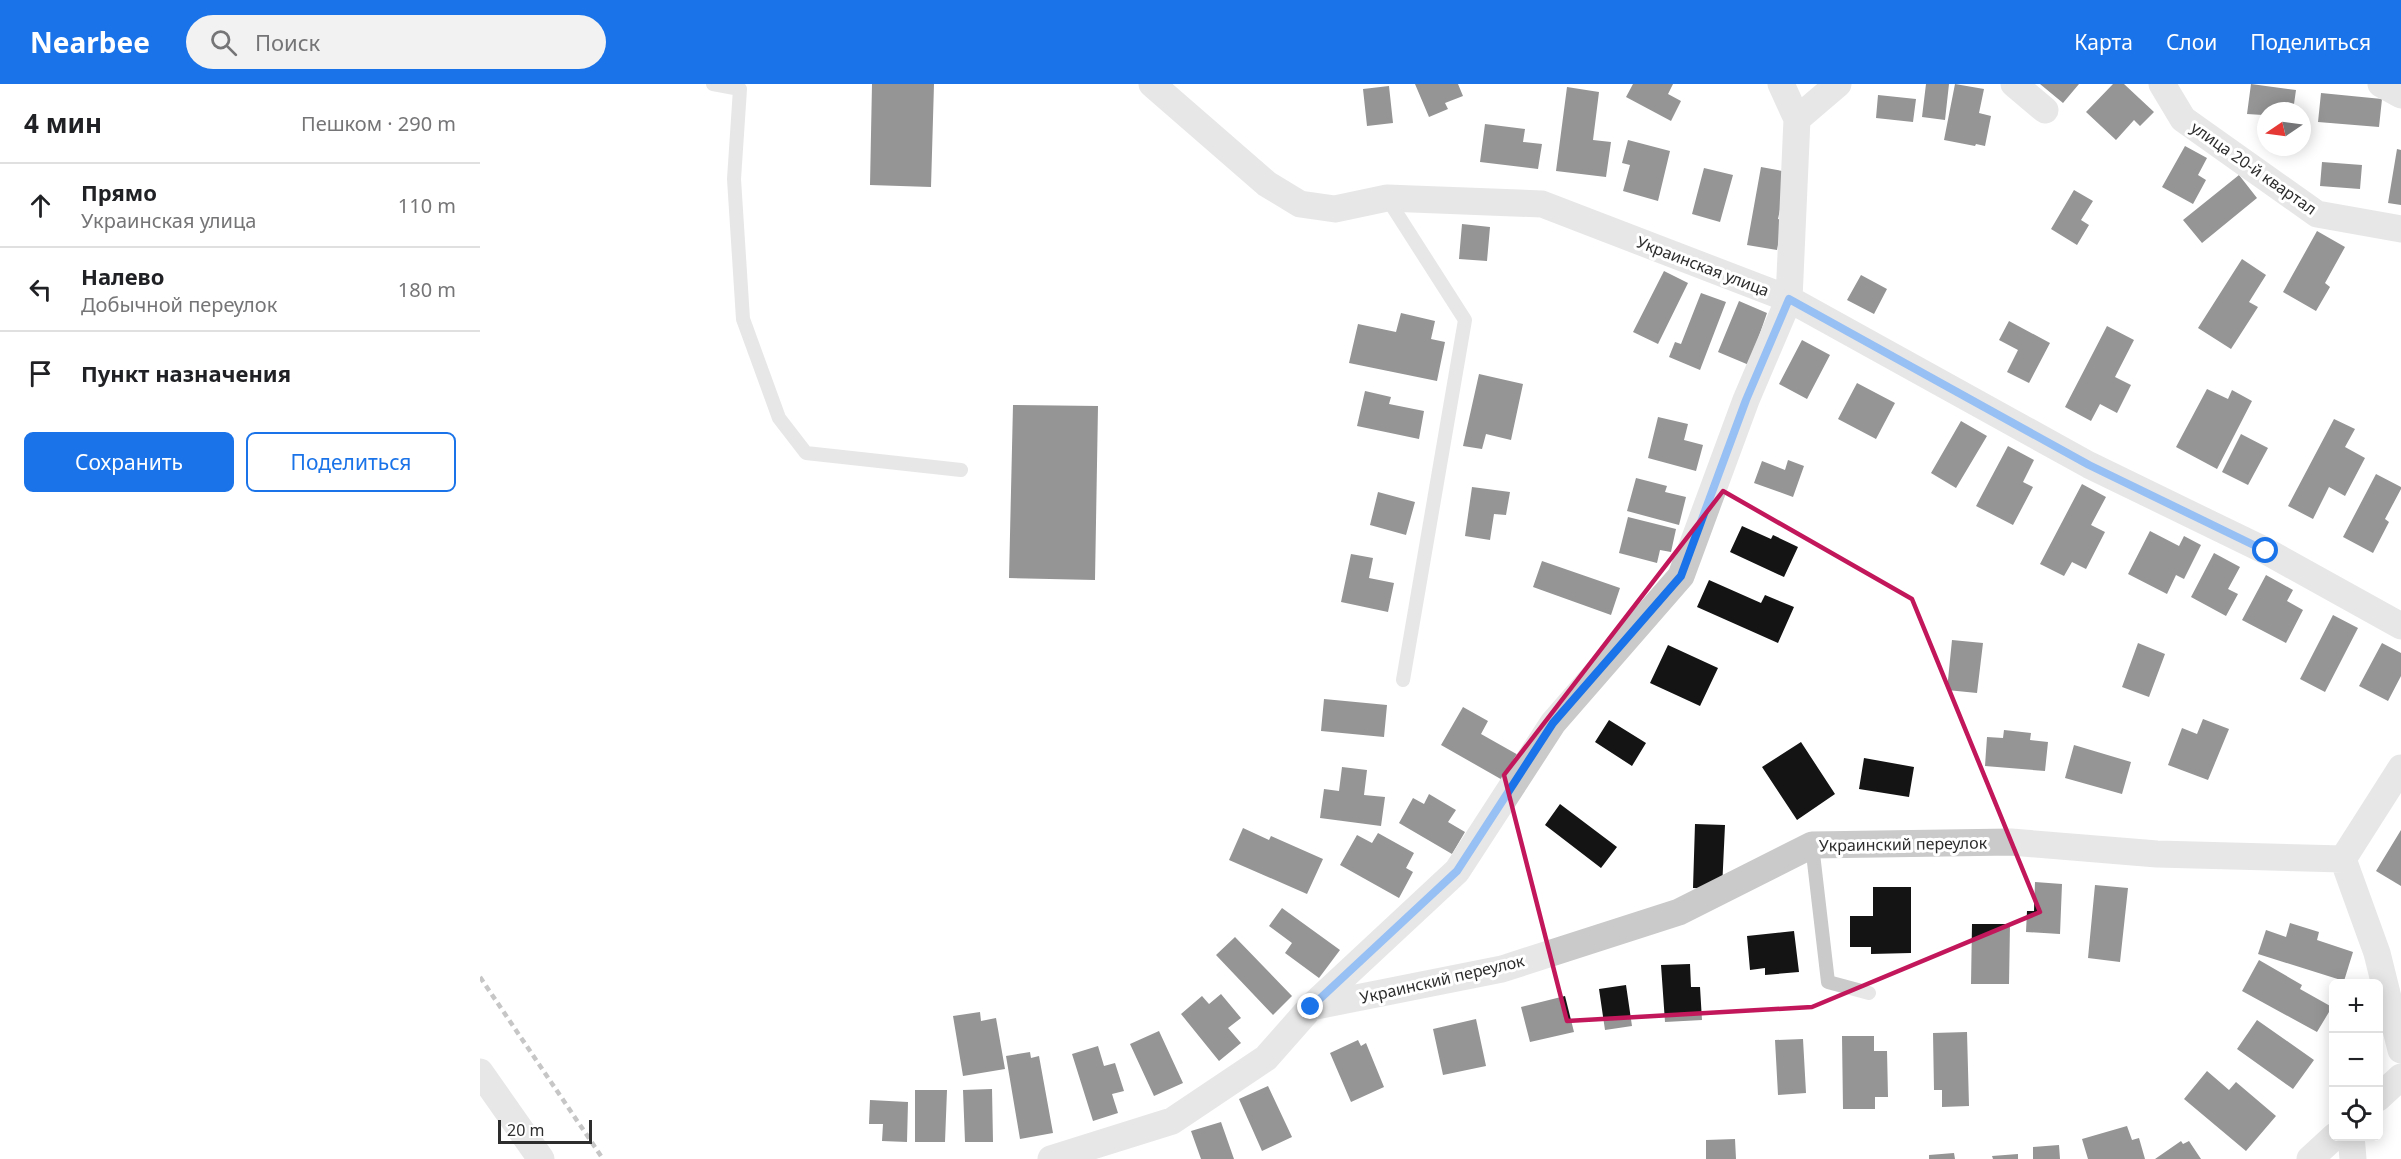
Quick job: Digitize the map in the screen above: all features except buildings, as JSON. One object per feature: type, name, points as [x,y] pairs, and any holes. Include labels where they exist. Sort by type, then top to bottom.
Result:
[{"type":"street","name":"Украинская улица","points":[[1152,84],[1267,184],[1300,204],[1335,209],[1387,198],[1542,204],[1789,299],[2089,465],[2266,551],[2401,626]]},
{"type":"street","points":[[1051,1159],[1172,1121],[1266,1058],[1311,1007],[1457,871],[1553,723],[1681,576],[1746,400],[1789,299],[1797,119],[1781,84]]},
{"type":"street","points":[[1797,119],[1838,84]]},
{"type":"street","points":[[2014,84],[2045,110]]},
{"type":"street","name":"улица 20-й квартал","points":[[2162,84],[2183,119],[2317,214],[2401,229]]},
{"type":"street","points":[[2381,84],[2401,95]]},
{"type":"street","points":[[2401,768],[2343,859],[2377,953],[2401,1050]]},
{"type":"street","name":"Украинский переулок","points":[[1311,1007],[1502,969],[1679,912],[1812,845],[2012,842],[2157,854],[2343,859]]},
{"type":"street","points":[[480,1072],[541,1159]]},
{"type":"street","points":[[2383,1094],[2401,1077]]},
{"type":"street","points":[[2310,1159],[2331,1141]]},
{"type":"street","points":[[2351,1141],[2353,1159]]},
{"type":"lane","points":[[713,84],[741,86],[734,179],[743,319],[779,418],[806,453],[961,470]]},
{"type":"lane","points":[[1387,198],[1465,320],[1403,680]]},
{"type":"lane","points":[[1812,845],[1828,982],[1869,993]]},
{"type":"highlighted area","points":[[1723,491],[1912,599],[2040,912],[1812,1007],[1567,1021],[1504,775]]},
{"type":"railway","points":[[480,977],[603,1159]]},
{"type":"route","points":[[1311,1007],[1457,871],[1553,723],[1681,576],[1746,400],[1789,299],[2089,465],[2266,551]]}]
